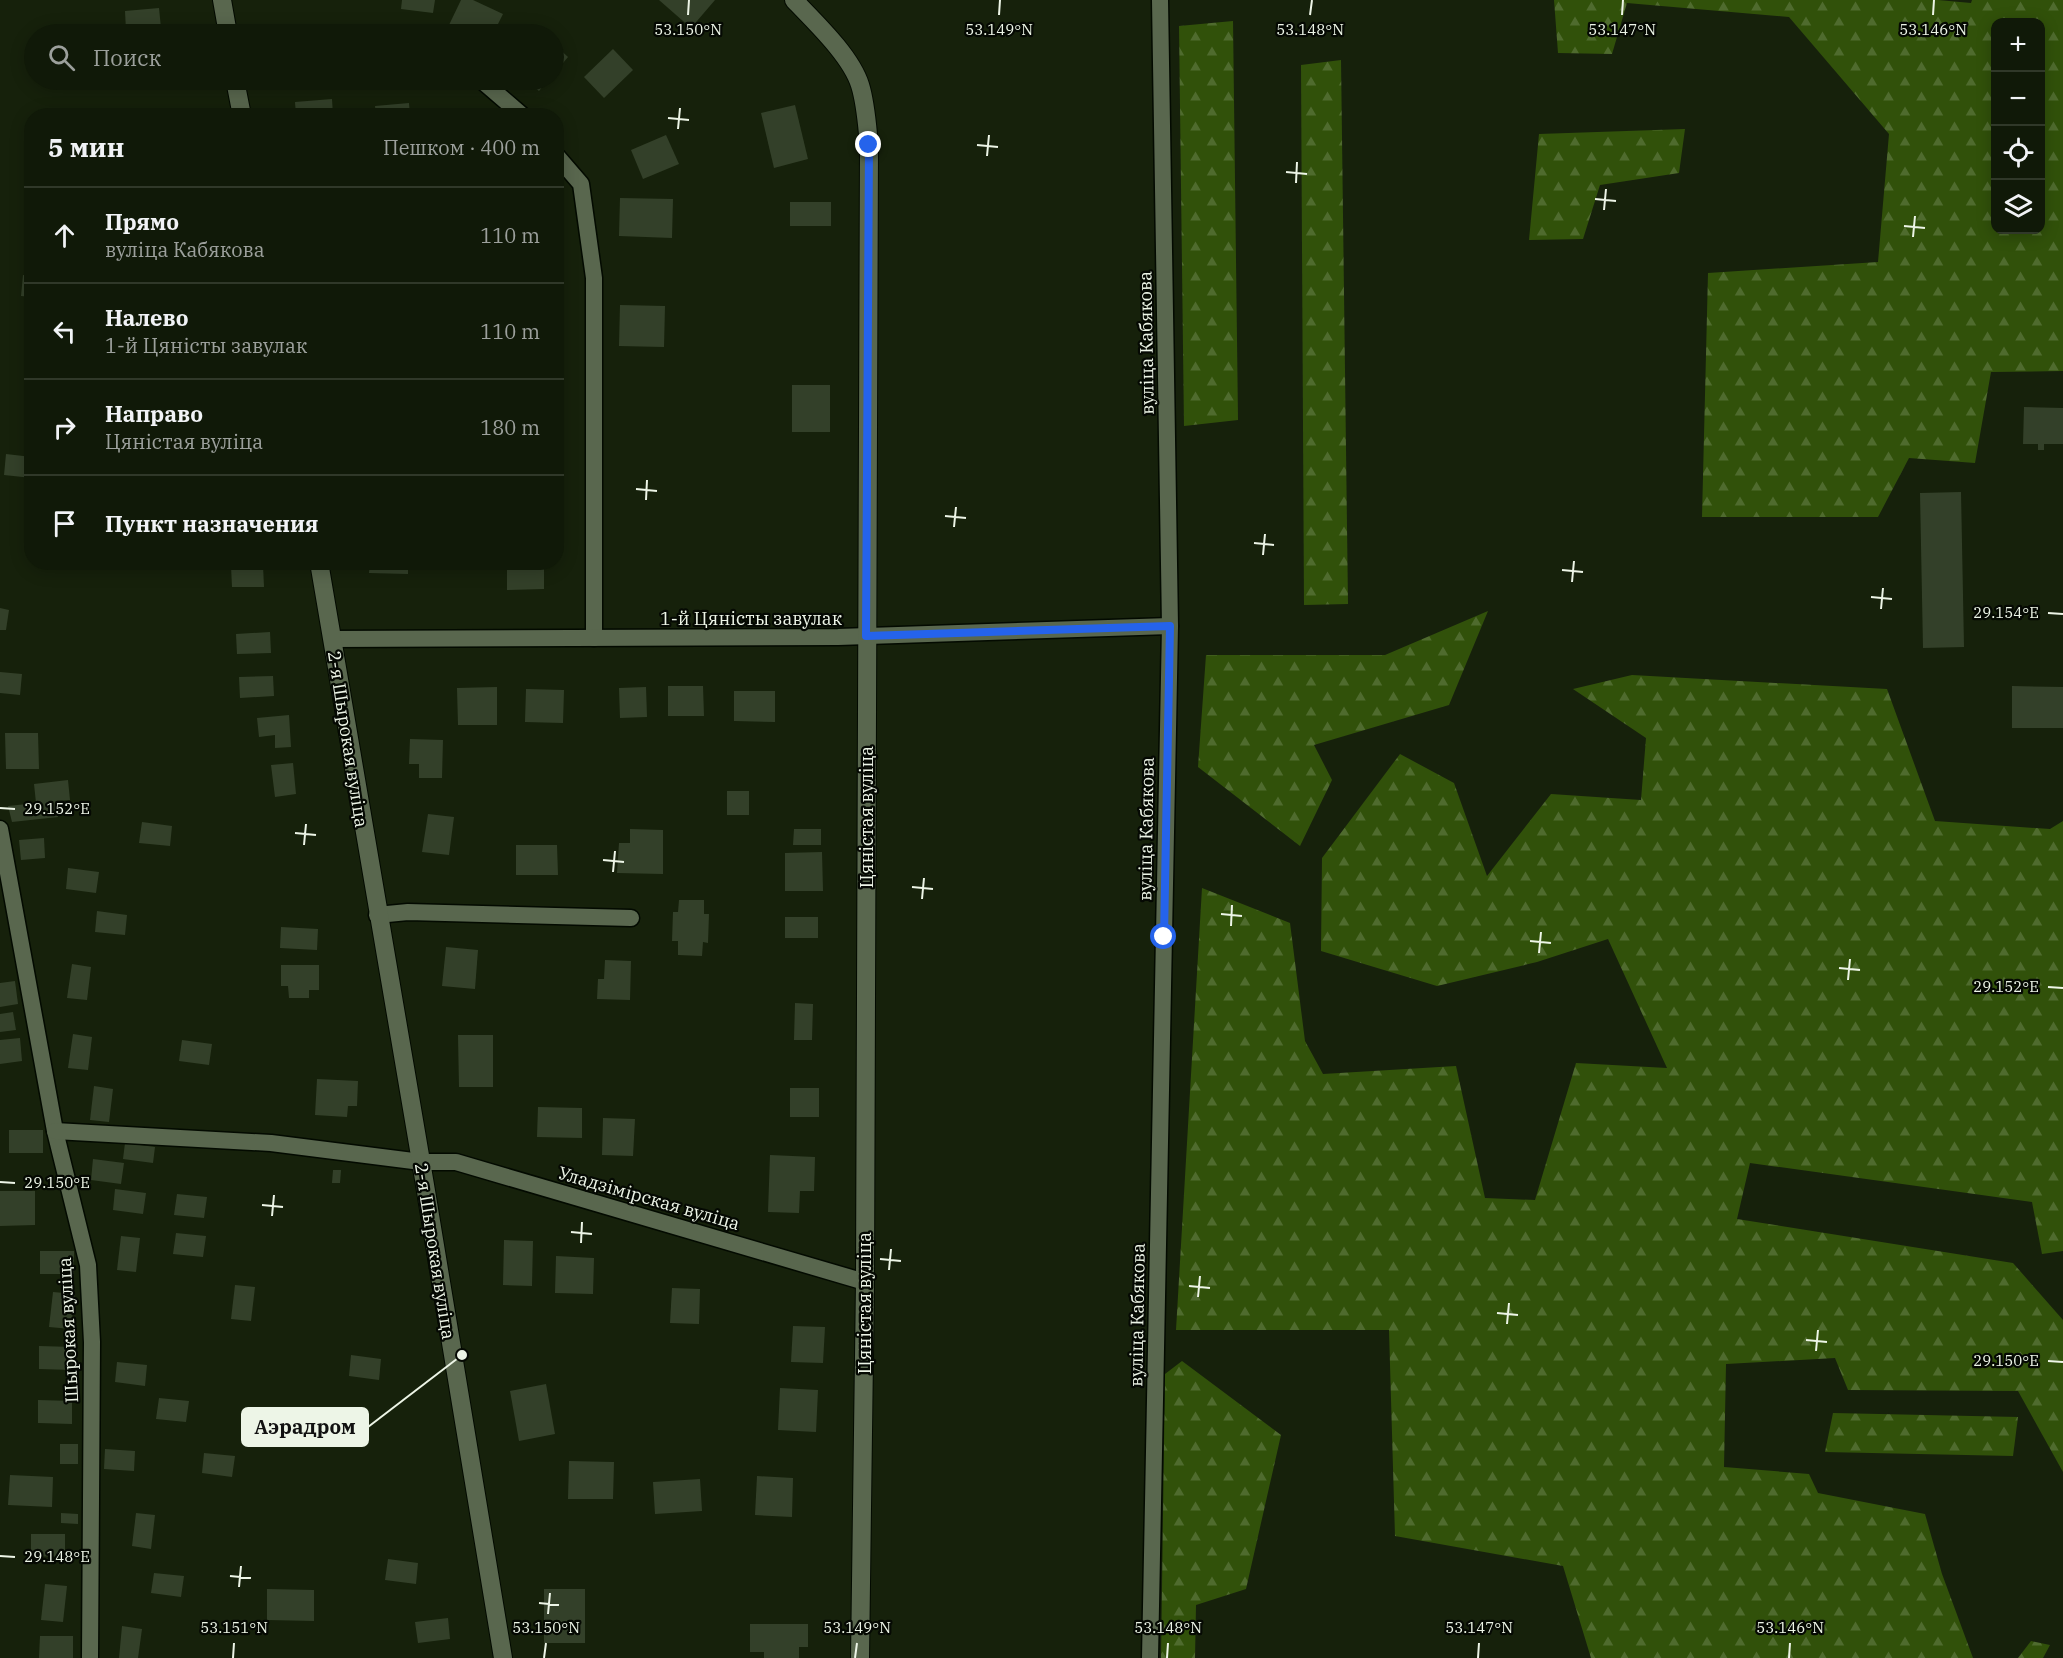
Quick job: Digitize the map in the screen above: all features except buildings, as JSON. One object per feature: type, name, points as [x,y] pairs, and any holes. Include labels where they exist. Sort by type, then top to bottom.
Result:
[{"type":"street","points":[[222,0],[226,24]]},
{"type":"street","name":"Цяністая вуліца","points":[[794,0],[822,29],[852,68],[860,83],[865,104],[869,145],[865,1282],[860,1658]]},
{"type":"street","name":"вуліца Кабякова","points":[[1150,1658],[1170,626],[1160,0]]},
{"type":"street","points":[[237,90],[240,108]]},
{"type":"street","points":[[493,90],[514,108]]},
{"type":"street","points":[[564,164],[581,184],[594,278],[594,638]]},
{"type":"street","name":"2-я Шырокая вуліца","points":[[320,570],[502,1658]]},
{"type":"street","name":"1-й Цяністы завулак","points":[[332,639],[866,636],[1170,626]]},
{"type":"street","name":"Шырокая вуліца","points":[[0,829],[55,1131],[88,1265],[92,1342],[90,1658]]},
{"type":"street","points":[[377,915],[408,912],[631,918]]},
{"type":"street","name":"Уладзімірская вуліца","points":[[55,1131],[271,1143],[421,1162],[456,1162],[865,1282]]},
{"type":"green space","points":[[1554,0],[1938,0],[1971,3],[1972,0],[2063,0],[2063,371],[1991,372],[1975,463],[1909,458],[1878,517],[1702,517],[1708,273],[1878,262],[1889,134],[1789,17],[1627,3],[1612,54],[1558,53]]},
{"type":"green space","points":[[1233,21],[1238,420],[1184,426],[1179,26]]},
{"type":"green space","points":[[1341,60],[1348,604],[1304,605],[1301,65]]},
{"type":"green space","points":[[1685,129],[1679,173],[1600,185],[1583,239],[1529,240],[1539,134]]},
{"type":"green space","points":[[1488,611],[1449,705],[1314,745],[1332,780],[1300,846],[1198,767],[1206,655],[1385,655]]},
{"type":"green space","points":[[1632,675],[1887,689],[1935,821],[2050,829],[2063,821],[2063,1251],[2042,1254],[2032,1202],[1750,1163],[1737,1219],[2013,1263],[2063,1320],[2063,1472],[2018,1391],[1848,1390],[1835,1358],[1726,1364],[1724,1467],[1809,1474],[1818,1493],[1925,1514],[1942,1574],[1973,1658],[1591,1658],[1563,1566],[1395,1536],[1389,1330],[1176,1330],[1202,888],[1290,923],[1305,1041],[1323,1074],[1456,1066],[1485,1198],[1535,1200],[1576,1063],[1667,1068],[1608,939],[1537,962],[1437,986],[1321,951],[1322,858],[1400,754],[1454,783],[1487,876],[1551,794],[1641,800],[1646,738],[1573,689]]},
{"type":"green space","points":[[1182,1361],[1281,1435],[1246,1589],[1196,1605],[1195,1658],[1161,1658],[1165,1374]]},
{"type":"green space","points":[[1833,1413],[2018,1417],[2013,1456],[1825,1452]]},
{"type":"green space","points":[[2031,1641],[2050,1645],[2043,1658],[2018,1658]]},
{"type":"place","name":"Аэрадром","points":[[462,1355]]},
{"type":"route","points":[[869,145],[866,636],[1170,626],[1164,937]]}]
